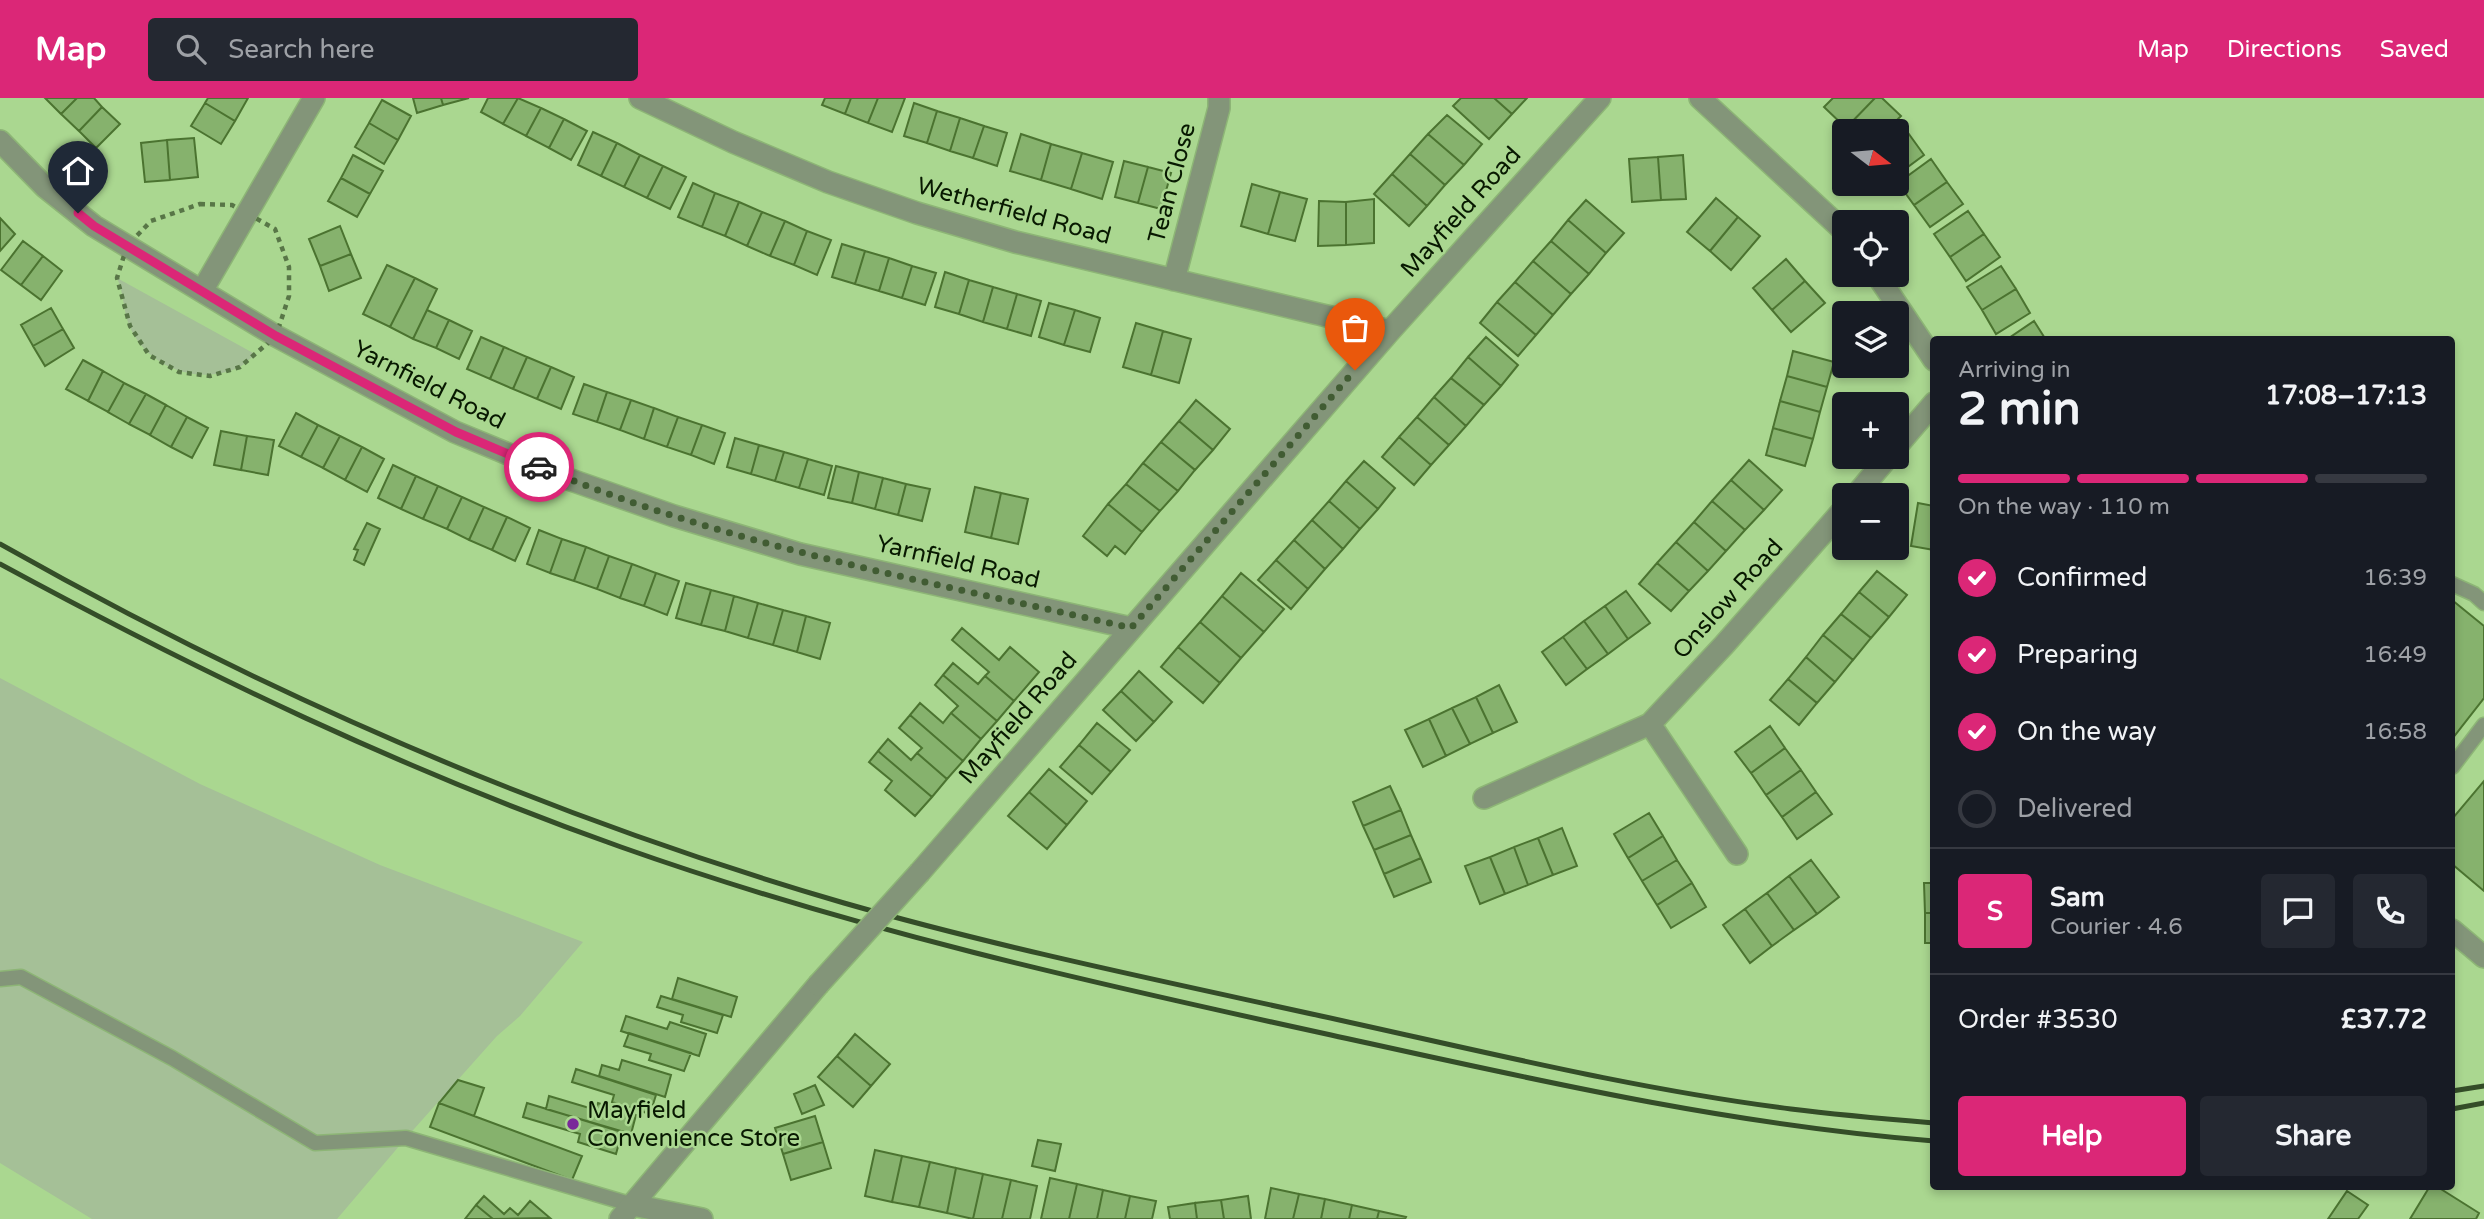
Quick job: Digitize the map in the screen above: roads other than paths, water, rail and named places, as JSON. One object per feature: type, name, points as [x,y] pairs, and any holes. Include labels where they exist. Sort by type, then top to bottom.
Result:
[{"type":"street","points":[[202,291],[314,98]]},
{"type":"street","name":"Wetherfield Road","points":[[640,98],[816,177],[917,213],[1015,242],[1390,331]]},
{"type":"street","name":"Tean Close","points":[[1174,280],[1219,108],[1219,98]]},
{"type":"street","name":"Mayfield Road","points":[[626,1212],[818,985],[920,872],[1390,331],[1600,98]]},
{"type":"street","points":[[1700,98],[1832,220]]},
{"type":"street","name":"Yarnfield Road","points":[[0,141],[46,187],[94,226],[276,336],[456,432],[571,480],[674,516],[800,554],[1131,628]]},
{"type":"street","points":[[1885,287],[1930,354]]},
{"type":"street","points":[[1909,432],[1930,408]]},
{"type":"street","points":[[1866,483],[1878,469]]},
{"type":"street","name":"Onslow Road","points":[[1484,798],[1650,724],[1832,523]]},
{"type":"street","points":[[1650,724],[1737,854]]},
{"type":"street","points":[[2455,933],[2484,957]]},
{"type":"street","points":[[626,1212],[702,1219]]},
{"type":"lane","points":[[2455,585],[2484,603]]},
{"type":"lane","points":[[2455,763],[2484,725]]},
{"type":"lane","points":[[0,979],[21,977],[172,1058],[315,1143],[406,1138],[626,1212]]},
{"type":"railway","points":[[0,544],[203,652],[412,748],[625,832],[844,903],[962,935],[1082,963],[1614,1080],[1791,1109],[1930,1123]]},
{"type":"railway","points":[[0,564],[152,644],[383,753],[621,847],[796,904],[1062,974],[1556,1084],[1782,1124],[1930,1141]]},
{"type":"railway","points":[[2455,1091],[2484,1086]]},
{"type":"railway","points":[[2455,1108],[2484,1103]]},
{"type":"place","name":"Mayfield Convenience Store","points":[[573,1124]]}]
